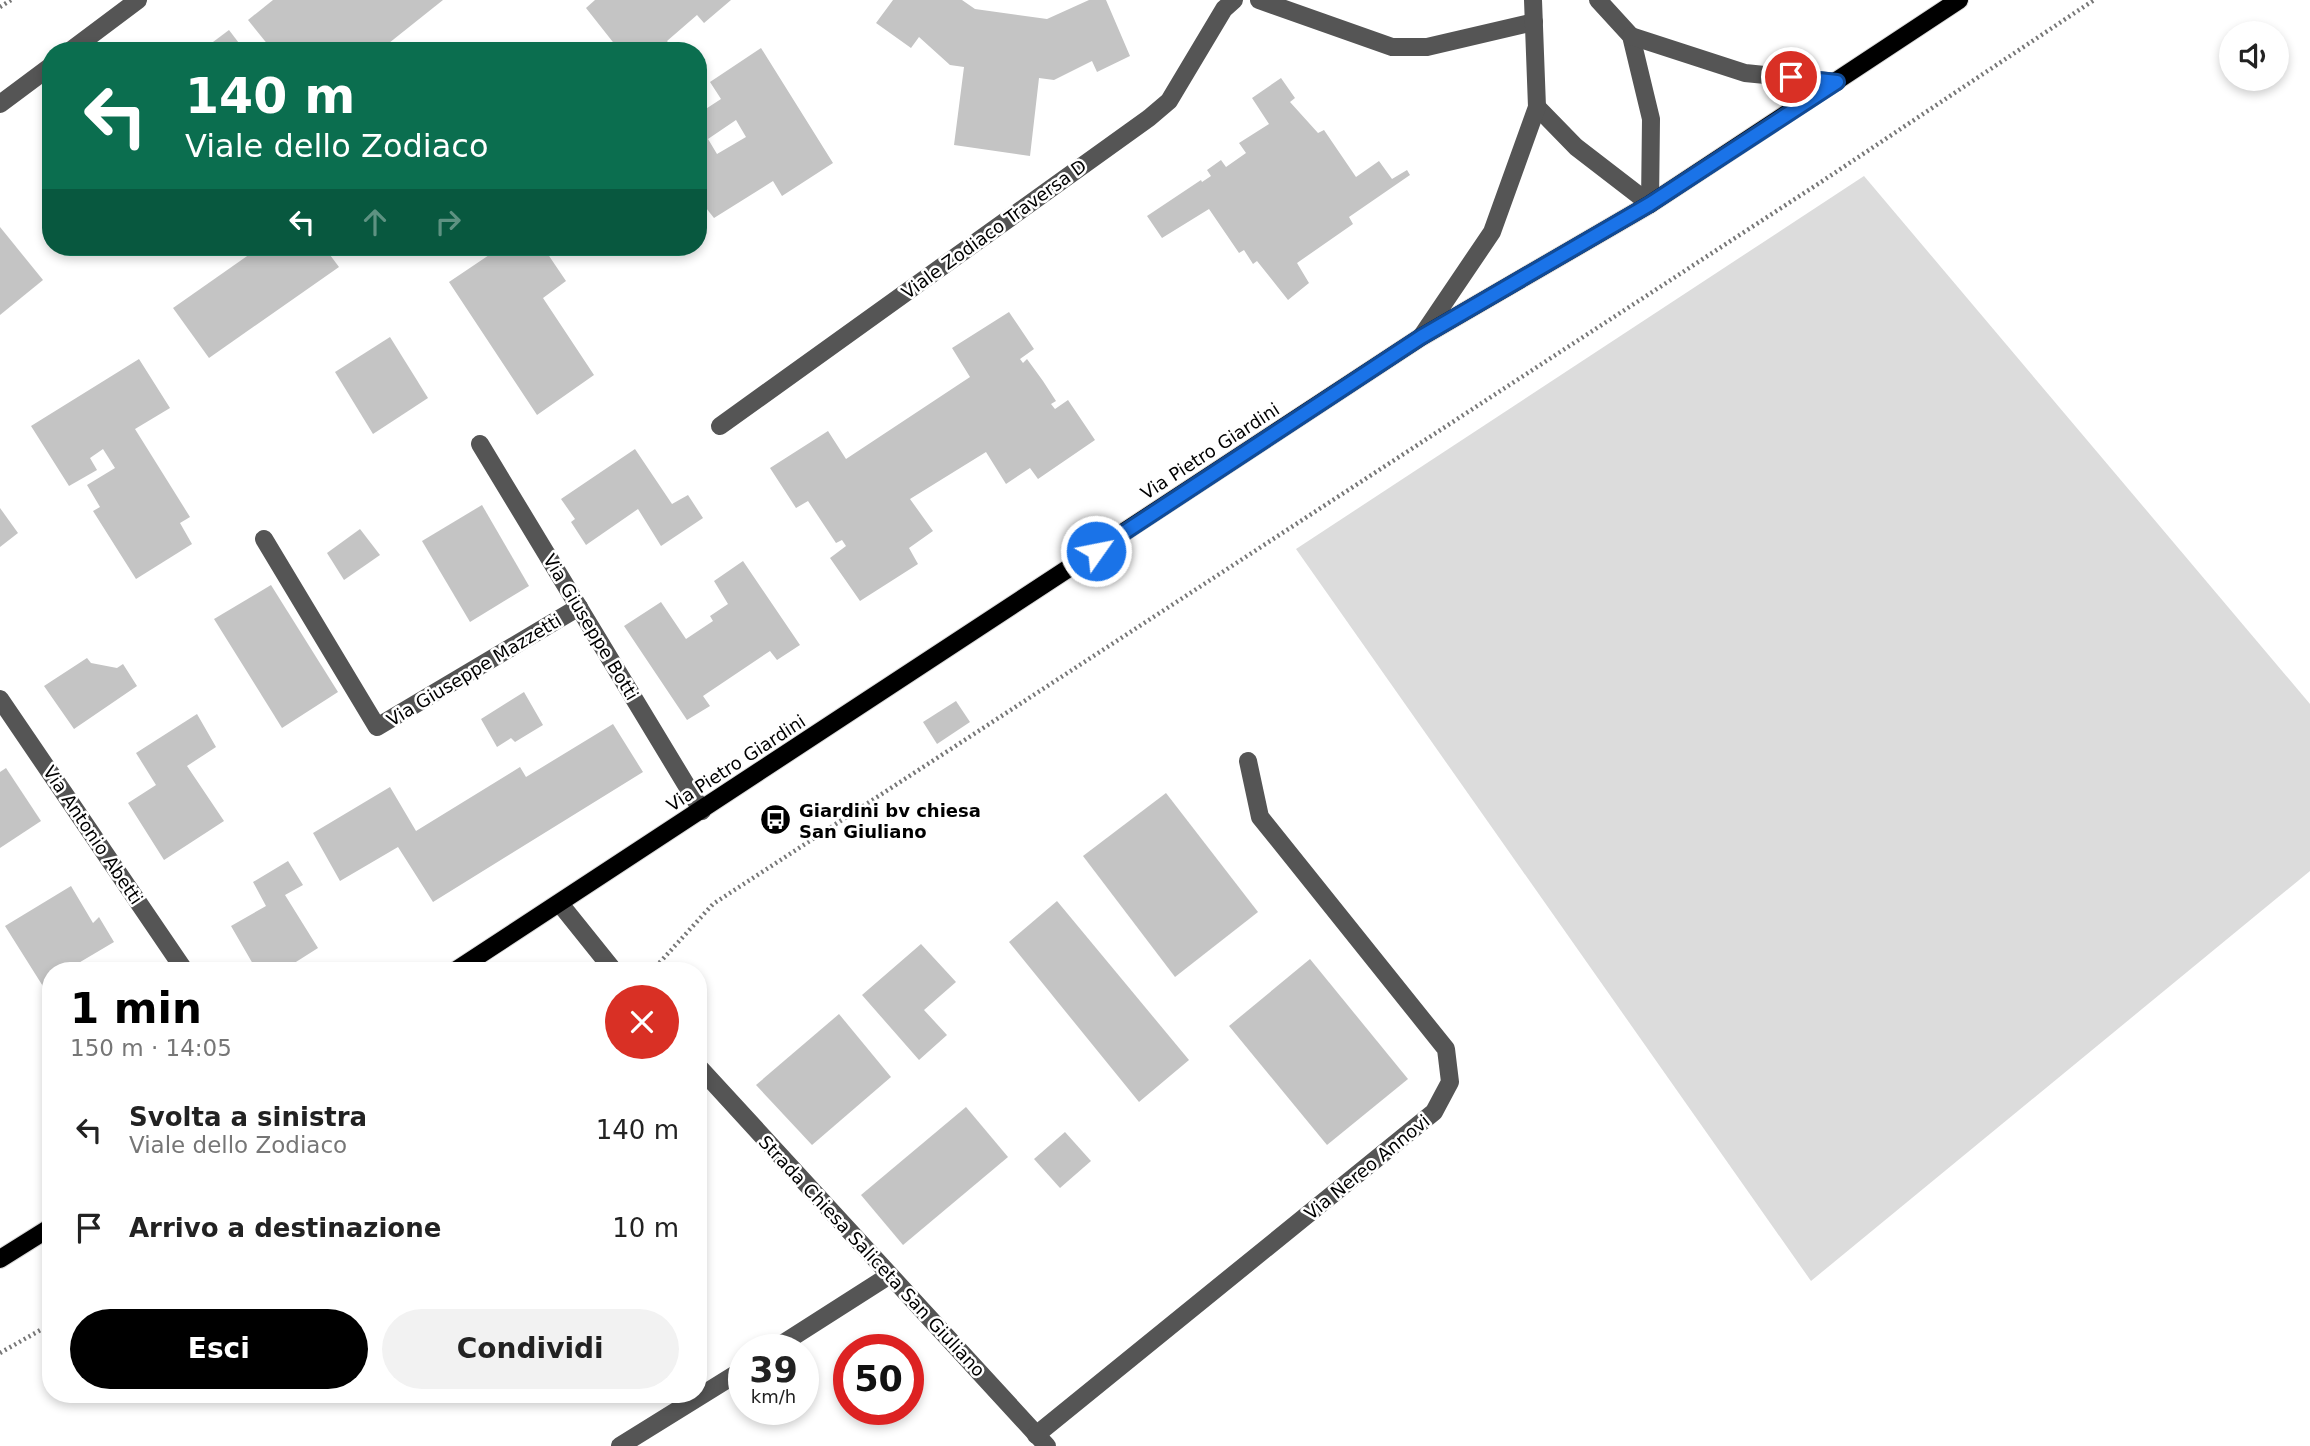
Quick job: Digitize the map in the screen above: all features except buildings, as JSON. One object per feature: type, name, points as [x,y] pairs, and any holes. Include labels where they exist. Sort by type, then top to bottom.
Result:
[{"type":"main road","name":"Via Pietro Giardini","points":[[470,962],[561,905],[1421,337],[1650,204],[1959,0]]},
{"type":"main road","points":[[0,1259],[42,1233]]},
{"type":"street","points":[[82,42],[138,0]]},
{"type":"street","name":"Viale Zodiaco Traversa D","points":[[720,426],[1159,110],[1183,81],[1224,9],[1234,0]]},
{"type":"street","points":[[1259,0],[1392,47],[1427,47],[1534,22]]},
{"type":"street","points":[[1421,337],[1492,232],[1537,107],[1533,0]]},
{"type":"street","points":[[1598,0],[1631,36],[1651,119],[1650,204]]},
{"type":"street","points":[[1631,36],[1745,73],[1837,82]]},
{"type":"street","points":[[0,104],[42,73]]},
{"type":"street","points":[[1537,107],[1576,147],[1650,204]]},
{"type":"street","name":"Via Giuseppe Botti","points":[[480,444],[702,811]]},
{"type":"street","name":"Via Giuseppe Mazzetti","points":[[264,539],[377,727],[579,607]]},
{"type":"street","name":"Via Antonio Abetti","points":[[0,699],[179,962]]},
{"type":"street","name":"Via Nereo Annovi","points":[[1042,1441],[1434,1112],[1450,1082],[1446,1049],[1260,817],[1248,761]]},
{"type":"street","points":[[561,905],[607,962]]},
{"type":"street","name":"Strada Chiesa Saliceta San Giuliano","points":[[707,1076],[1042,1441]]},
{"type":"street","points":[[798,1334],[890,1275]]},
{"type":"street","points":[[707,1391],[728,1378]]},
{"type":"street","points":[[620,1446],[688,1403]]},
{"type":"path","points":[[0,7],[11,0]]},
{"type":"path","points":[[660,962],[713,904],[1810,190],[2094,0]]},
{"type":"path","points":[[0,1353],[42,1329]]},
{"type":"shaded area","points":[[1864,176],[2310,704],[2310,871],[1811,1281],[1296,549]]},
{"type":"place","name":"Giardini bv chiesa San Giuliano","points":[[776,820]]},
{"type":"route","points":[[1096,551],[1421,337],[1650,204],[1837,82],[1791,77]]}]
